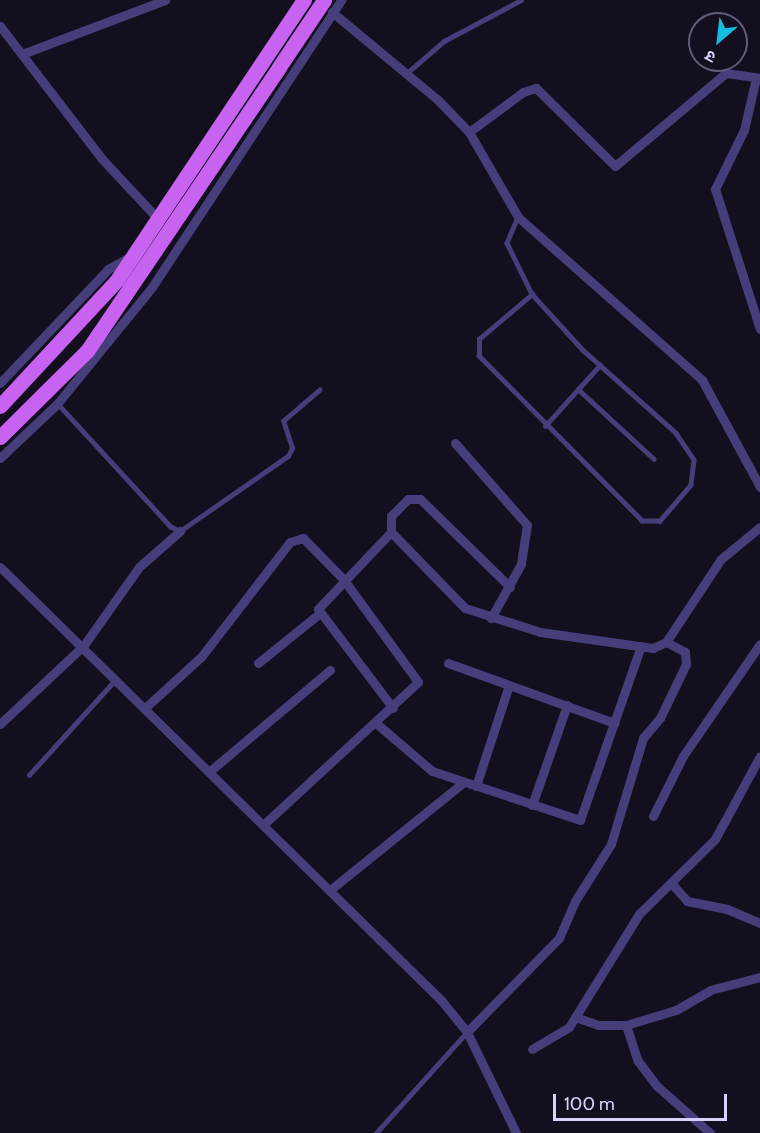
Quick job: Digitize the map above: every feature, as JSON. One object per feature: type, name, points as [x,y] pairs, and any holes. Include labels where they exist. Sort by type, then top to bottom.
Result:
[{"type":"main road","points":[[0,406],[94,309],[136,254],[304,0]]},
{"type":"main road","points":[[0,437],[87,351],[279,67],[328,6]]},
{"type":"street","points":[[22,54],[165,0]]},
{"type":"street","points":[[0,458],[57,404],[161,274],[328,6],[341,0]]},
{"type":"street","points":[[328,6],[407,73],[469,132],[518,217],[702,380],[760,488]]},
{"type":"street","points":[[0,27],[96,152],[159,219]]},
{"type":"street","points":[[469,132],[523,92],[536,88],[615,166],[726,73],[758,78],[744,130],[715,189],[760,329]]},
{"type":"street","points":[[0,382],[108,269],[136,254],[161,274]]},
{"type":"street","points":[[454,443],[527,525],[521,564],[492,618]]},
{"type":"street","points":[[510,587],[420,499],[408,499],[391,516],[391,532],[456,601],[492,618],[540,632],[661,647],[721,559],[760,527]]},
{"type":"street","points":[[0,724],[82,644],[139,567],[180,531]]},
{"type":"street","points":[[391,532],[319,605],[320,614],[393,708]]},
{"type":"street","points":[[146,707],[201,657],[294,537],[303,538],[344,580],[418,677],[377,724],[303,784],[264,824]]},
{"type":"street","points":[[0,567],[117,678],[264,824],[467,1032],[516,1133]]},
{"type":"street","points":[[258,663],[320,614]]},
{"type":"street","points":[[467,1032],[559,938],[575,901],[611,844],[643,738],[660,718],[686,664],[685,652],[666,642]]},
{"type":"street","points":[[653,816],[683,756],[760,644]]},
{"type":"street","points":[[377,724],[426,767],[532,805],[582,819],[640,646]]},
{"type":"street","points":[[448,663],[615,723]]},
{"type":"street","points":[[210,771],[330,670]]},
{"type":"street","points":[[476,786],[509,685]]},
{"type":"street","points":[[532,805],[567,705]]},
{"type":"street","points":[[532,1049],[562,1034],[639,914],[715,839],[760,756]]},
{"type":"street","points":[[330,890],[464,782]]},
{"type":"street","points":[[670,883],[687,901],[727,909],[760,923]]},
{"type":"street","points":[[575,1017],[598,1025],[626,1025],[676,1010],[710,990],[760,977]]},
{"type":"street","points":[[626,1025],[638,1061],[657,1086],[710,1133]]},
{"type":"lane","points":[[407,73],[444,41],[521,0]]},
{"type":"lane","points":[[518,217],[507,243],[532,294],[600,365],[676,433],[694,460],[691,485],[660,521],[642,521],[487,368],[476,347],[486,331],[532,294]]},
{"type":"lane","points":[[545,426],[600,365]]},
{"type":"lane","points":[[578,389],[654,459]]},
{"type":"lane","points":[[57,404],[170,526],[180,531],[288,456],[292,448],[283,421],[319,390]]},
{"type":"lane","points":[[29,775],[117,678]]},
{"type":"lane","points":[[376,1133],[467,1032]]}]
